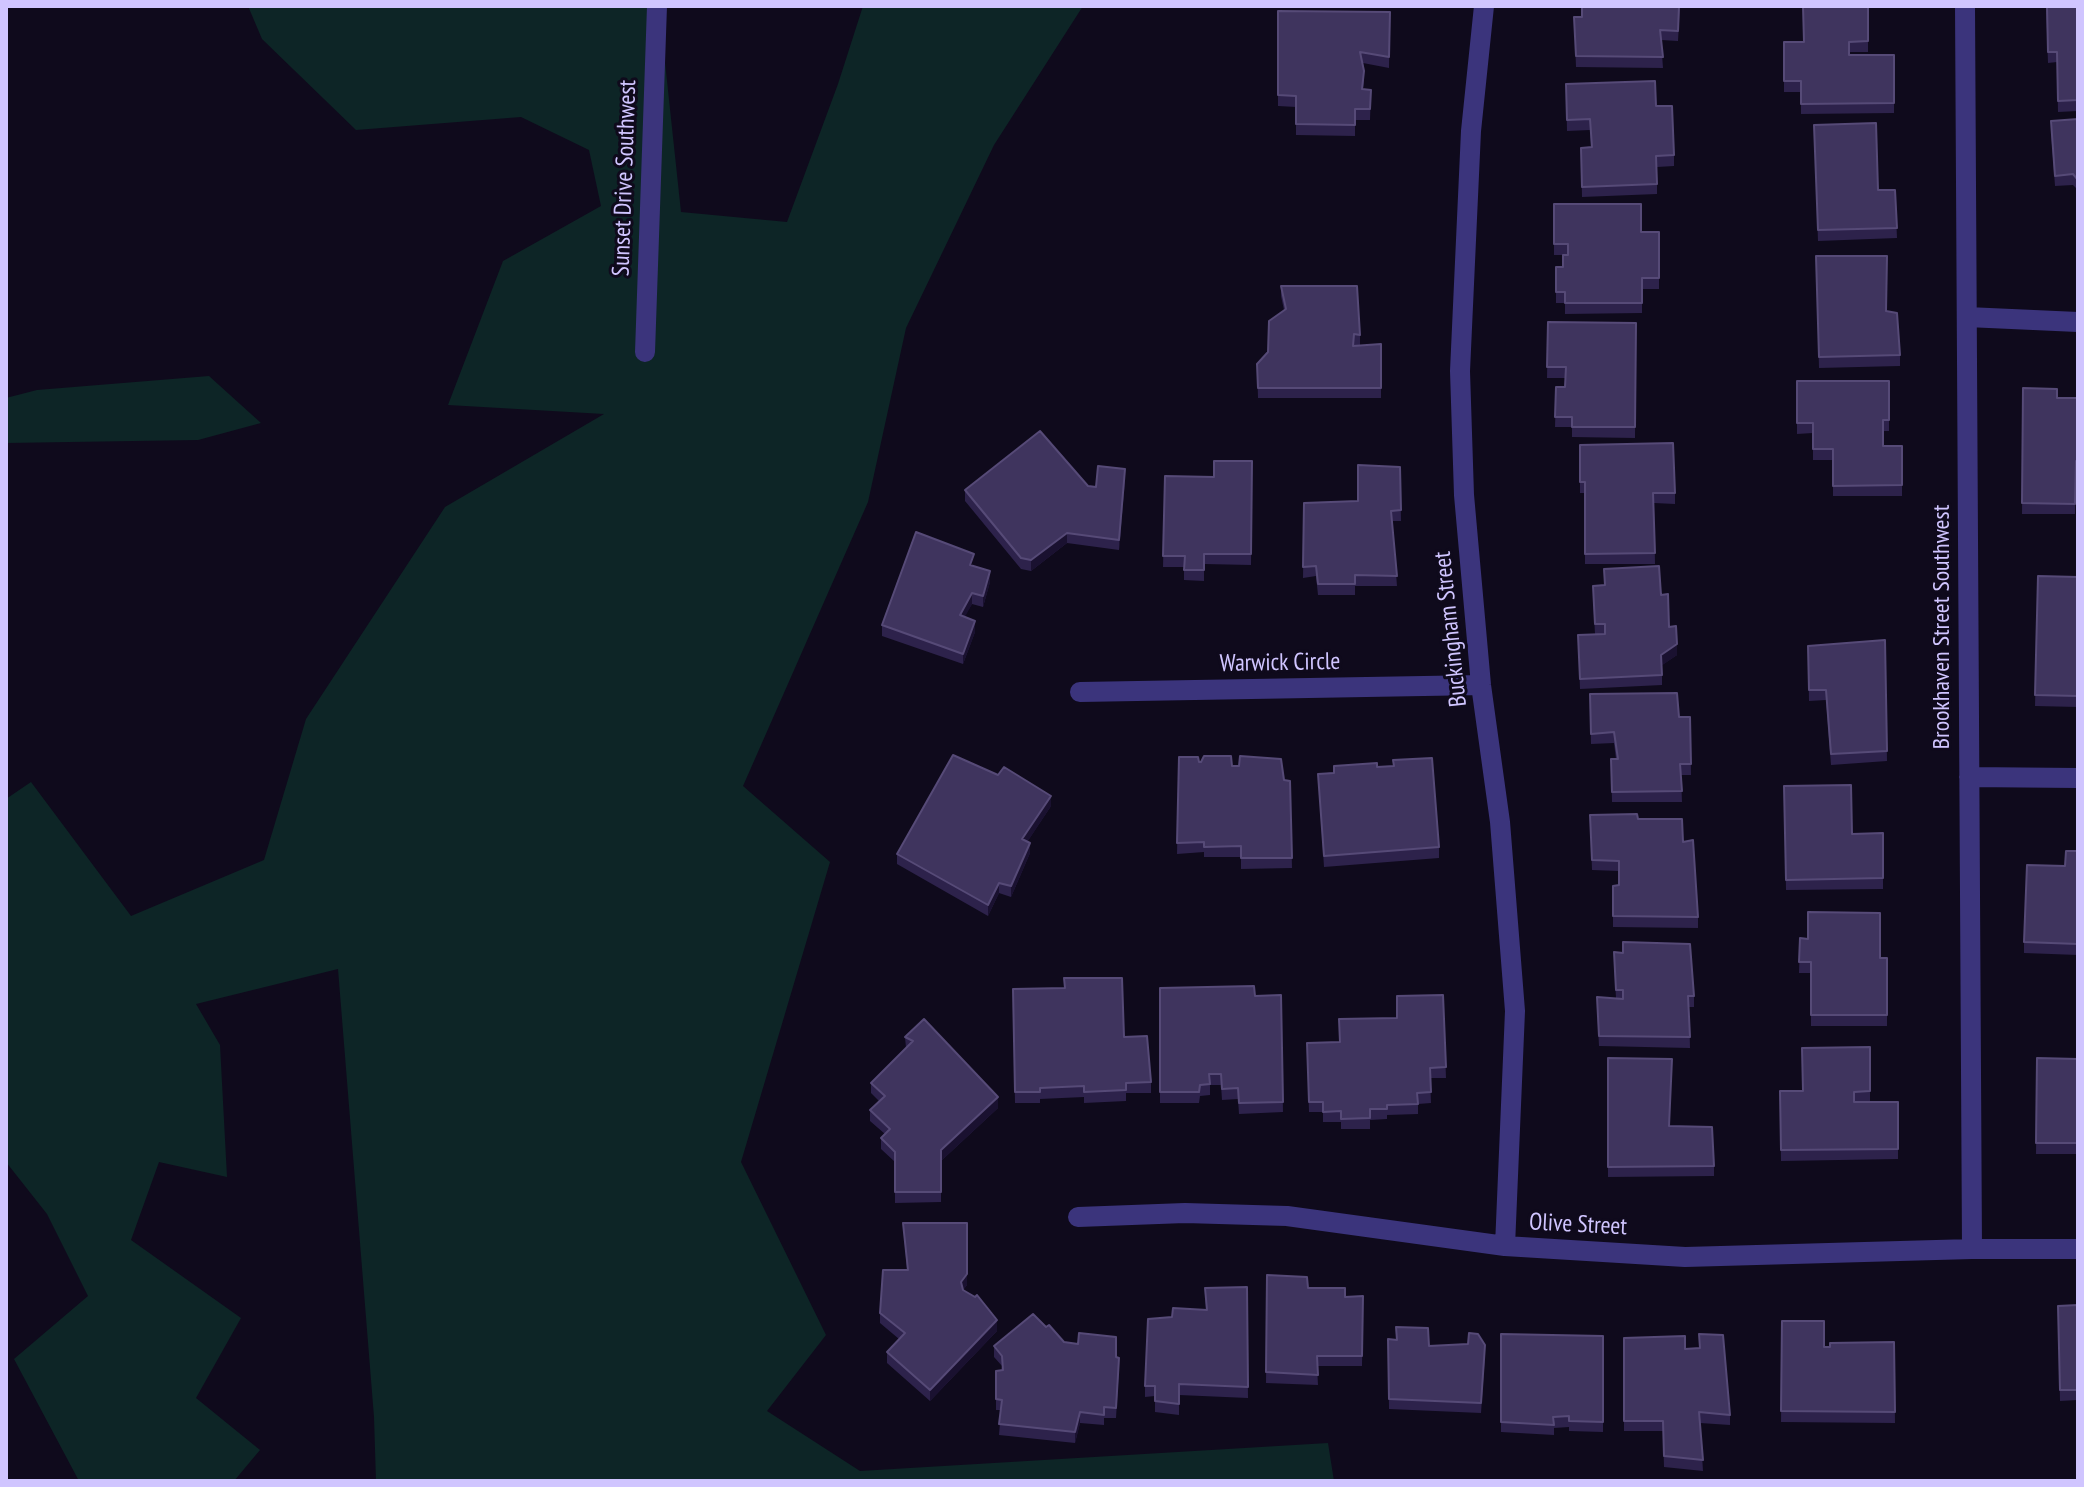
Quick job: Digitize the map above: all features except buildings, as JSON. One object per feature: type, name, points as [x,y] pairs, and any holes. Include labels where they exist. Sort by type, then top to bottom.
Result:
[{"type":"street","name":"Sunset Drive Southwest","points":[[645,352],[657,6]]},
{"type":"street","name":"Buckingham Street","points":[[1484,6],[1464,234],[1460,371],[1464,495],[1481,685],[1500,822],[1515,1011],[1505,1246]]},
{"type":"street","name":"Brookhaven Street Southwest","points":[[1965,6],[1972,1249]]},
{"type":"street","points":[[1967,317],[2078,322]]},
{"type":"street","name":"Warwick Circle","points":[[1080,692],[1481,685]]},
{"type":"street","points":[[1969,777],[2078,778]]},
{"type":"street","name":"Olive Street","points":[[1078,1217],[1185,1213],[1287,1216],[1505,1246],[1685,1257],[2078,1249]]},
{"type":"green space","points":[[248,6],[659,6],[681,212],[787,222],[863,6],[1083,6],[994,145],[906,328],[868,502],[743,786],[830,862],[741,1162],[826,1335],[767,1411],[860,1471],[1328,1443],[1334,1481],[376,1481],[374,1417],[338,969],[196,1004],[220,1045],[227,1177],[159,1162],[131,1240],[241,1318],[196,1398],[260,1450],[234,1481],[79,1481],[14,1359],[88,1296],[47,1214],[6,1162],[6,799],[31,782],[131,916],[264,860],[306,719],[445,507],[604,414],[448,405],[503,261],[601,206],[589,150],[521,117],[356,130],[262,39]]},
{"type":"green space","points":[[209,376],[261,423],[198,440],[6,443],[6,398],[37,390]]}]
